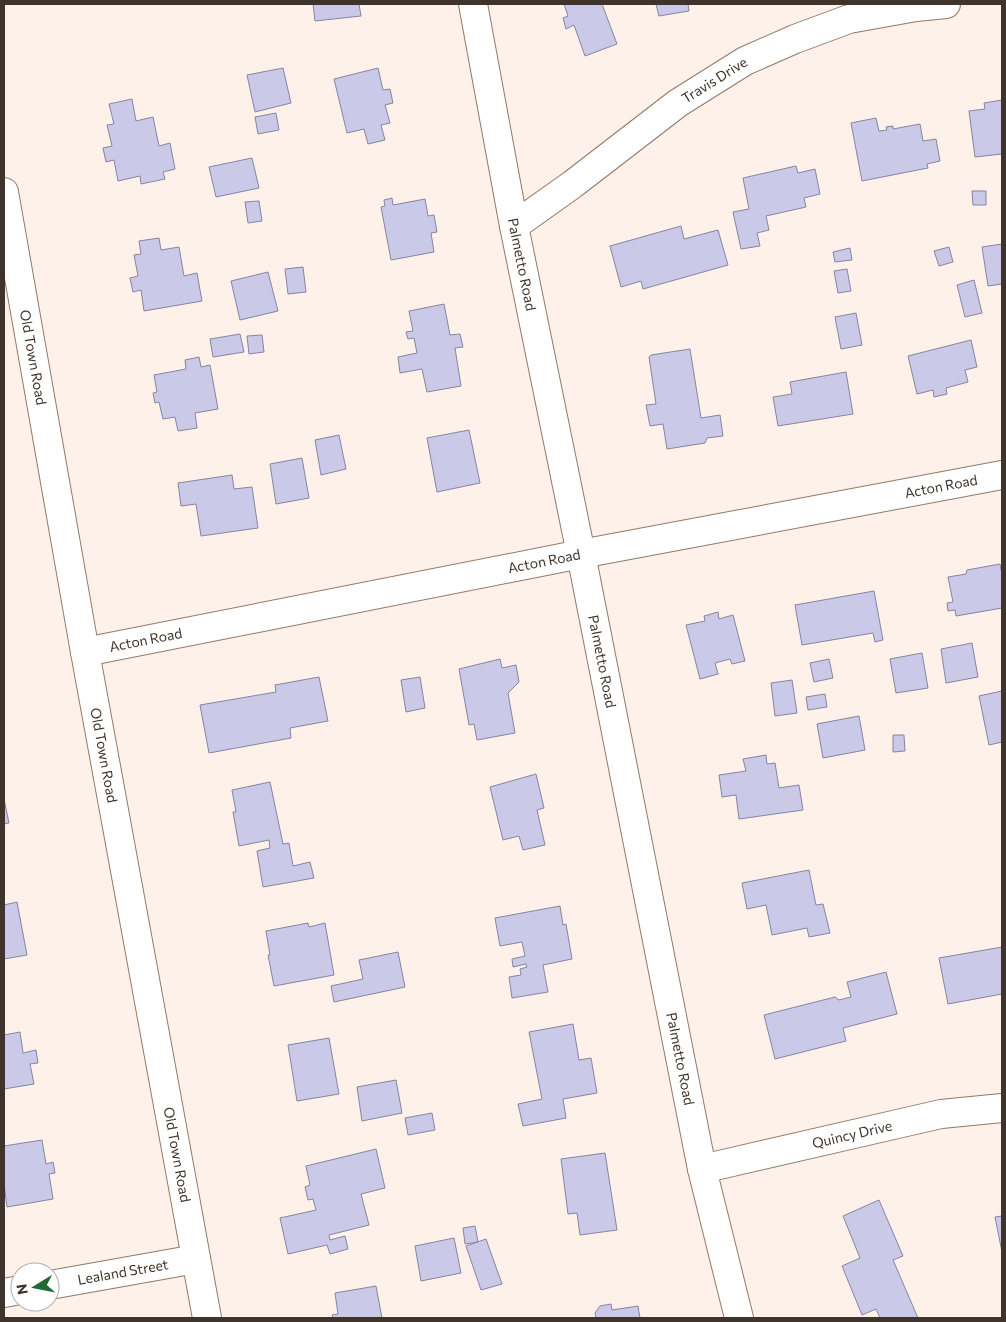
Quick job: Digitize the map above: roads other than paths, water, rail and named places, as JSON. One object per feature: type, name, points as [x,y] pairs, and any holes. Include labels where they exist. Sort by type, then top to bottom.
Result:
[{"type":"street","name":"Palmetto Road","points":[[473,4],[514,226],[581,554],[702,1169],[739,1318]]},
{"type":"street","name":"Travis Drive","points":[[514,226],[573,184],[678,103],[745,61],[795,39],[849,20],[916,7],[946,4]]},
{"type":"street","name":"Old Town Road","points":[[4,192],[85,652],[207,1318]]},
{"type":"street","name":"Acton Road","points":[[85,652],[581,554],[1002,475]]},
{"type":"street","name":"Quincy Drive","points":[[702,1169],[941,1114],[1002,1108]]},
{"type":"street","name":"Lealand Street","points":[[60,1283],[196,1259]]}]
